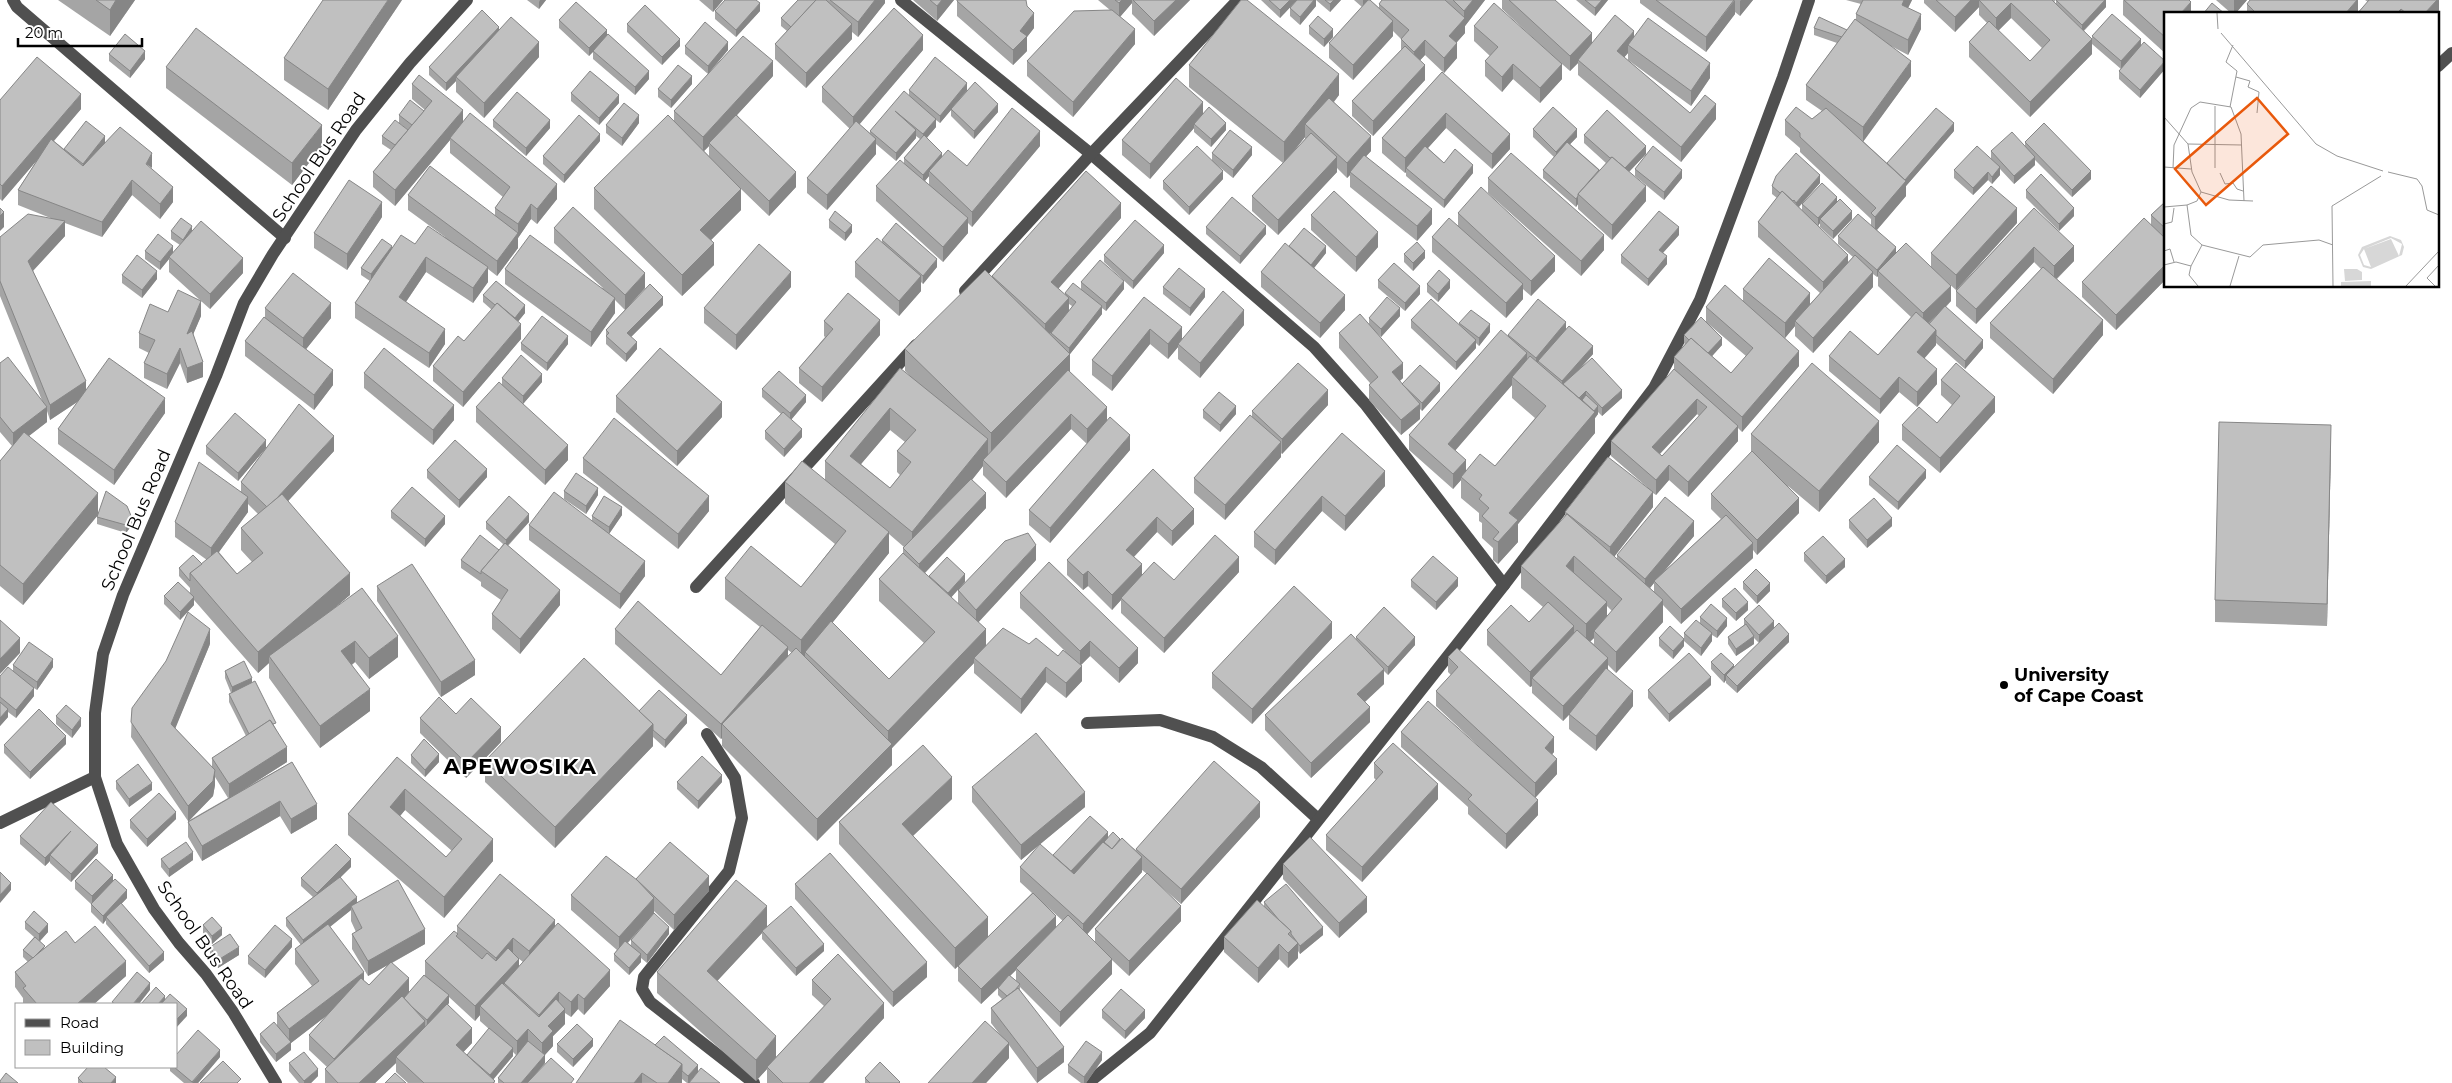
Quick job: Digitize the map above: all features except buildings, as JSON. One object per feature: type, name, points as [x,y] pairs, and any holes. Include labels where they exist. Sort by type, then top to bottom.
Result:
[{"type":"street","points":[[13,0],[17,7],[285,238]]},
{"type":"street","name":"School Bus Road","points":[[276,1083],[233,1012],[206,974],[179,943],[154,909],[117,844],[95,777],[95,713],[103,654],[123,594],[216,376],[244,303],[356,130],[379,99],[467,0]]},
{"type":"street","points":[[901,0],[1091,154],[1314,347],[1366,405],[1504,585]]},
{"type":"street","points":[[957,300],[1091,154],[1238,0]]},
{"type":"street","points":[[1088,1083],[1150,1033],[1504,585],[1659,380],[1700,300],[1784,77],[1809,0]]},
{"type":"street","points":[[2440,64],[2452,53]]},
{"type":"street","points":[[696,587],[924,336]]},
{"type":"street","points":[[1087,723],[1160,720],[1213,737],[1261,767],[1318,819]]},
{"type":"street","points":[[707,734],[735,778],[742,818],[729,871],[644,977],[642,989],[650,1002],[754,1083]]},
{"type":"street","points":[[0,823],[95,777]]},
{"type":"place","name":"University of Cape Coast","points":[[2004,685]]},
{"type":"district","name":"APEWOSIKA","points":[[520,766]]}]
